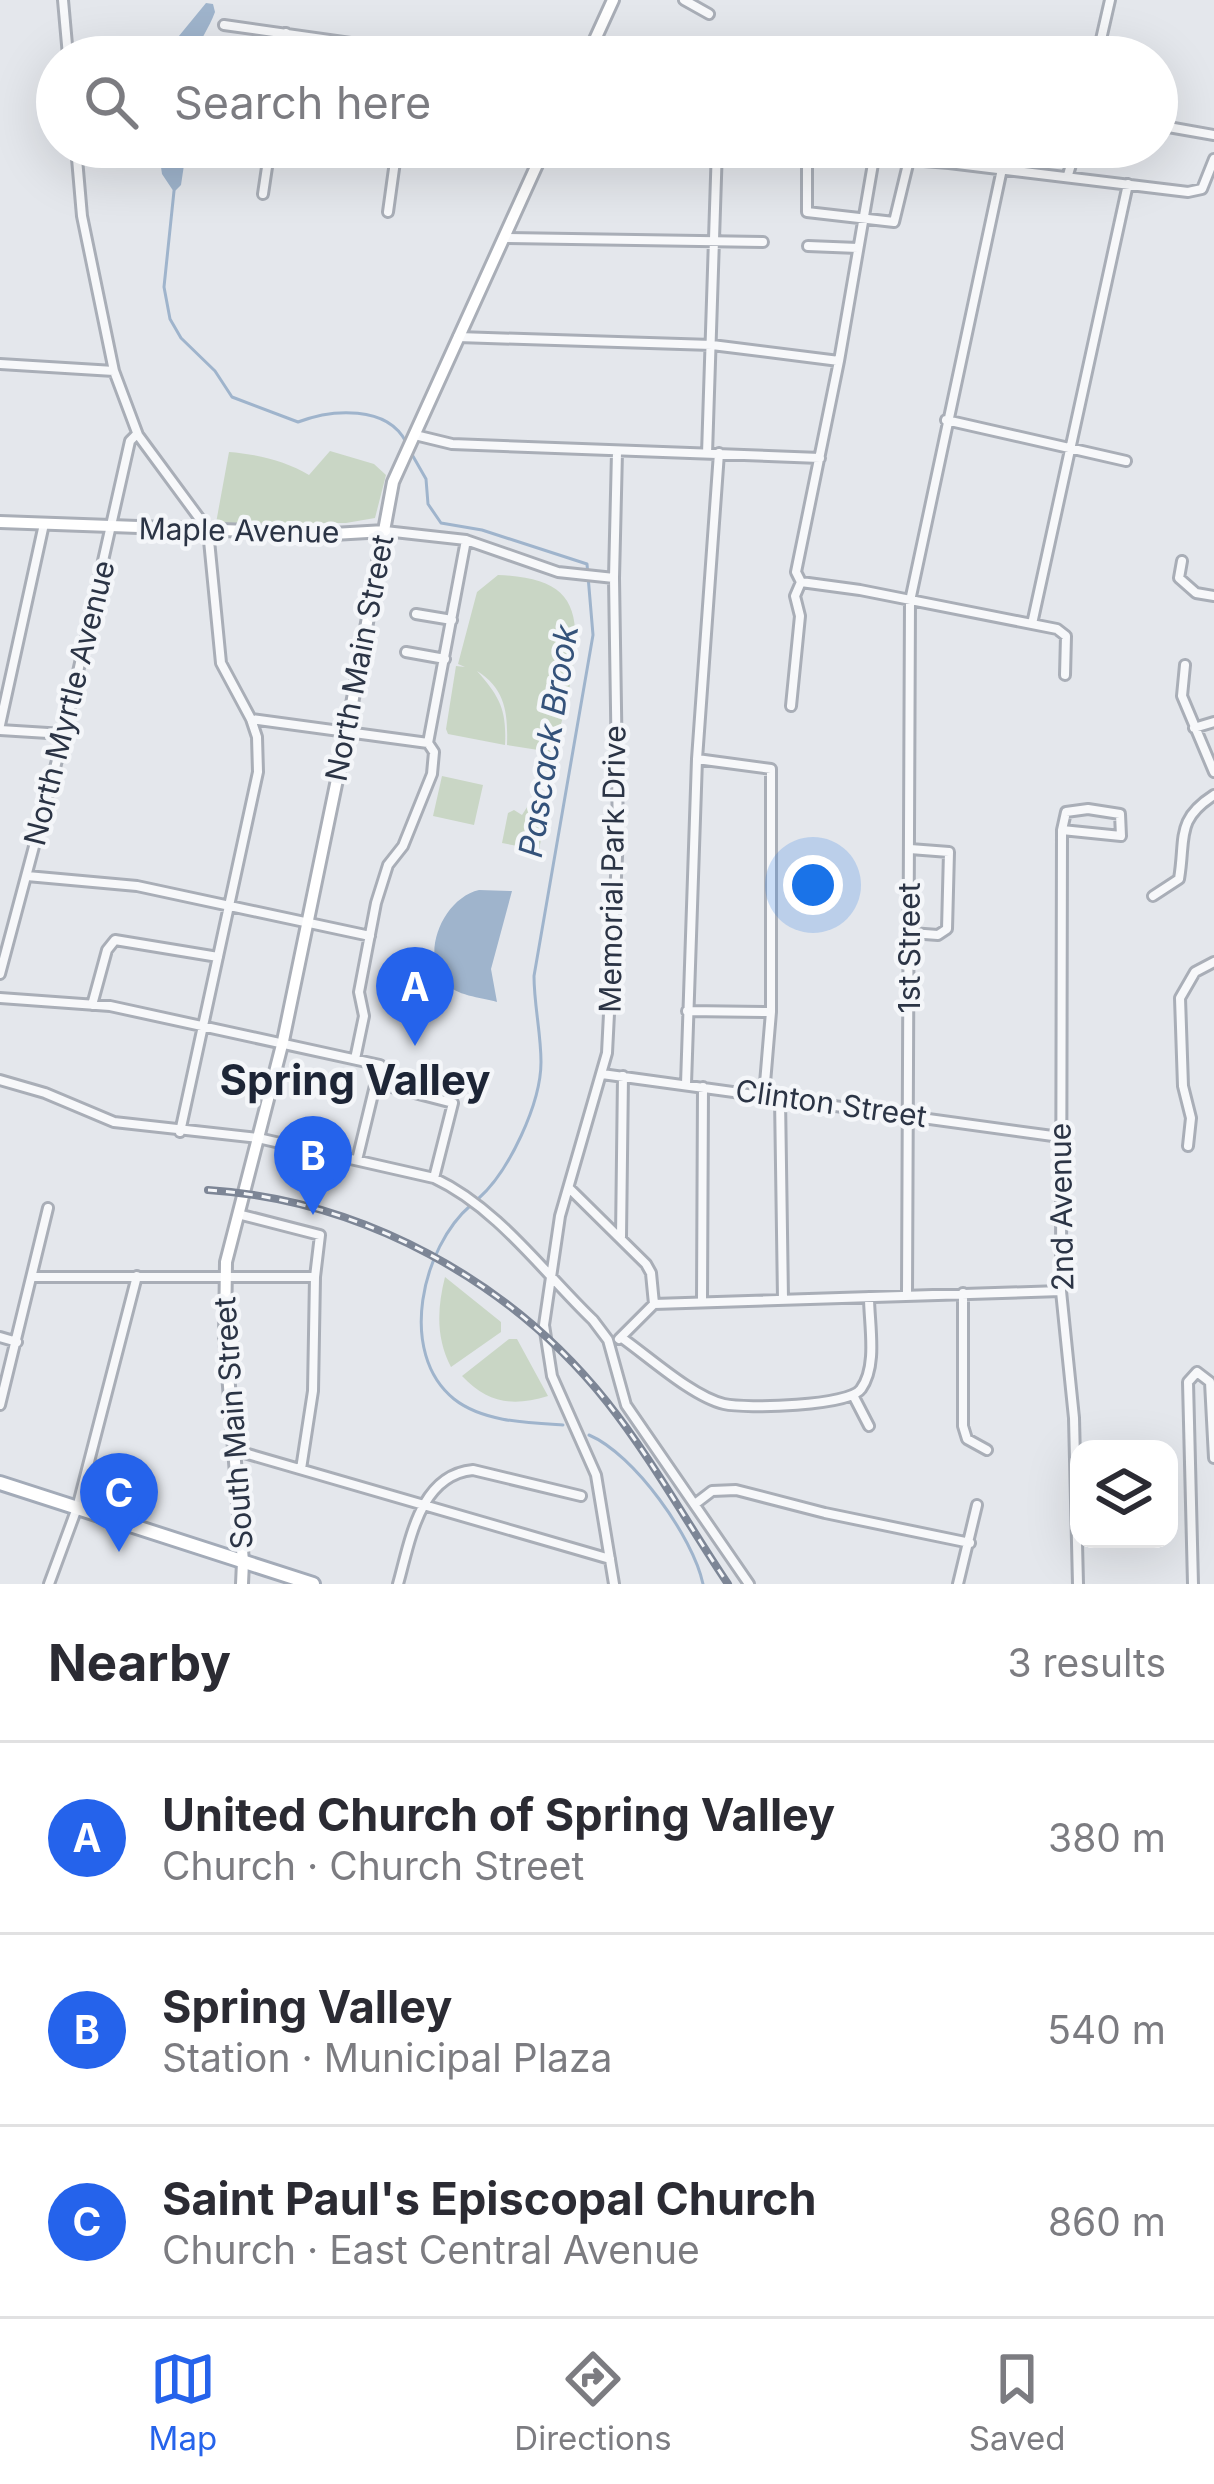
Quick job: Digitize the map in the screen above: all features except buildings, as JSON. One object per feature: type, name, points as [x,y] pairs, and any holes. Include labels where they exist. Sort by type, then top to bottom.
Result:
[{"type":"main road","points":[[597,36],[613,0]]},
{"type":"main road","name":"North Main Street","points":[[240,1204],[283,1041],[393,482],[535,168]]},
{"type":"main road","name":"Maple Avenue","points":[[0,522],[333,534],[385,531]]},
{"type":"main road","name":"South Main Street","points":[[240,1204],[224,1276],[242,1584]]},
{"type":"main road","points":[[0,1483],[313,1584]]},
{"type":"street","points":[[63,0],[66,36]]},
{"type":"street","points":[[684,0],[710,14]]},
{"type":"street","points":[[1102,36],[1110,0]]},
{"type":"street","points":[[224,25],[304,36]]},
{"type":"street","points":[[1178,128],[1214,135]]},
{"type":"street","points":[[992,168],[1192,192],[1202,189],[1214,160]]},
{"type":"street","points":[[78,168],[82,216],[114,371],[137,434],[208,530],[221,663],[257,737],[258,772],[180,1132]]},
{"type":"street","points":[[263,194],[267,168]]},
{"type":"street","points":[[388,212],[394,168]]},
{"type":"street","points":[[707,454],[717,168]]},
{"type":"street","points":[[807,168],[806,212],[894,222],[907,168]]},
{"type":"street","points":[[791,706],[800,616],[795,596],[801,582],[796,572],[872,168]]},
{"type":"street","points":[[1068,176],[1070,168]]},
{"type":"street","name":"1st Street","points":[[907,1294],[910,601],[1002,169]]},
{"type":"street","points":[[1032,623],[1128,184]]},
{"type":"street","points":[[503,238],[763,242]]},
{"type":"street","points":[[808,246],[858,248]]},
{"type":"street","points":[[458,337],[712,345],[839,361]]},
{"type":"street","points":[[0,364],[114,371]]},
{"type":"street","points":[[946,420],[1126,461]]},
{"type":"street","name":"North Myrtle Avenue","points":[[0,974],[64,734],[130,441],[137,434]]},
{"type":"street","points":[[410,442],[820,458]]},
{"type":"street","name":"Memorial Park Drive","points":[[614,1584],[596,1475],[555,1384],[546,1354],[544,1313],[568,1186],[602,1074],[609,1027],[618,837],[617,452]]},
{"type":"street","points":[[686,1084],[697,759],[719,453]]},
{"type":"street","points":[[44,524],[0,728],[64,734]]},
{"type":"street","name":"Maple Avenue","points":[[385,531],[466,540],[581,576],[614,578]]},
{"type":"street","points":[[355,1059],[364,1016],[359,992],[388,865],[403,846],[432,774],[434,752],[428,743],[466,540]]},
{"type":"street","points":[[1182,561],[1179,578],[1187,587],[1214,596]]},
{"type":"street","points":[[801,582],[1032,623],[1066,636],[1065,675]]},
{"type":"street","points":[[416,614],[452,620]]},
{"type":"street","points":[[406,652],[445,659]]},
{"type":"street","points":[[1185,665],[1182,696],[1214,772]]},
{"type":"street","points":[[251,719],[428,743]]},
{"type":"street","points":[[1193,728],[1214,722]]},
{"type":"street","points":[[697,759],[771,769],[771,1012],[764,1095]]},
{"type":"street","points":[[1153,896],[1178,879],[1185,820],[1214,795]]},
{"type":"street","points":[[1088,809],[1120,814],[1121,836],[1062,830],[1066,812],[1088,809]]},
{"type":"street","name":"2nd Avenue","points":[[1062,830],[1061,1291],[1074,1418],[1078,1584]]},
{"type":"street","points":[[910,849],[949,852],[947,929],[938,935],[910,933]]},
{"type":"street","points":[[26,876],[136,886],[370,936]]},
{"type":"street","points":[[92,1005],[107,950],[121,939],[218,957]]},
{"type":"street","points":[[1188,1146],[1192,1118],[1183,1086],[1180,998],[1195,972],[1214,962]]},
{"type":"street","points":[[0,998],[92,1005],[283,1041],[380,1065],[357,1160]]},
{"type":"street","points":[[686,1011],[771,1012]]},
{"type":"street","name":"Clinton Street","points":[[602,1074],[1060,1137]]},
{"type":"street","points":[[621,1237],[623,1076]]},
{"type":"street","points":[[0,1080],[114,1122],[258,1138],[434,1178],[470,1198],[608,1340],[626,1405],[749,1584]]},
{"type":"street","points":[[376,1083],[453,1103],[434,1178]]},
{"type":"street","points":[[702,1300],[703,1087]]},
{"type":"street","points":[[780,1098],[783,1299]]},
{"type":"street","points":[[568,1186],[651,1273],[654,1304]]},
{"type":"street","points":[[240,1204],[266,1219],[320,1235],[313,1391],[302,1469]]},
{"type":"street","points":[[0,1405],[48,1208]]},
{"type":"street","points":[[49,1584],[77,1508],[137,1276]]},
{"type":"street","points":[[33,1277],[315,1276]]},
{"type":"street","points":[[608,1340],[622,1338],[654,1304],[1061,1291]]},
{"type":"street","points":[[963,1293],[963,1426],[968,1439],[987,1450]]},
{"type":"street","points":[[622,1338],[724,1404],[831,1402],[854,1397],[865,1386],[870,1359],[868,1297]]},
{"type":"street","points":[[0,1337],[17,1342]]},
{"type":"street","points":[[1193,1584],[1188,1382],[1197,1372],[1210,1382],[1214,1458]]},
{"type":"street","points":[[854,1397],[869,1426]]},
{"type":"street","points":[[234,1450],[610,1558]]},
{"type":"street","points":[[398,1584],[422,1504],[451,1477],[473,1470],[581,1496]]},
{"type":"street","points":[[695,1504],[712,1491],[736,1490],[825,1514],[970,1543]]},
{"type":"street","points":[[958,1584],[977,1505]]},
{"type":"green space","points":[[330,451],[374,464],[386,475],[375,518],[346,523],[216,523],[229,452],[270,459],[309,475]]},
{"type":"green space","points":[[498,575],[554,588],[571,610],[573,667],[551,752],[507,745],[503,703],[494,686],[477,671],[500,704],[505,745],[448,734],[446,729],[456,666],[465,667],[458,664],[477,592]]},
{"type":"green space","points":[[442,776],[483,785],[474,825],[433,816]]},
{"type":"green space","points":[[531,801],[544,807],[536,822],[543,829],[539,850],[502,843],[508,813],[514,810],[522,815]]},
{"type":"green space","points":[[445,1277],[501,1322],[501,1332],[451,1367],[439,1323]]},
{"type":"green space","points":[[509,1339],[517,1339],[548,1396],[501,1400],[481,1392],[462,1376]]},
{"type":"water","points":[[206,3],[213,4],[215,12],[203,36],[179,36]]},
{"type":"water","points":[[161,168],[184,168],[181,185],[174,192]]},
{"type":"water","points":[[479,890],[512,891],[491,969],[497,1002],[449,987],[434,956],[446,915],[466,895]]},
{"type":"waterway","name":"Pascack Brook","points":[[174,191],[164,287],[170,319],[232,397],[298,422],[327,414],[372,416],[386,421],[406,442]]},
{"type":"waterway","name":"Pascack Brook","points":[[410,451],[426,479],[428,504],[441,523],[482,530],[587,564],[593,635],[534,976],[540,1079],[512,1155],[478,1199]]},
{"type":"waterway","name":"Pascack Brook","points":[[471,1205],[440,1247],[423,1301],[421,1328],[436,1379],[454,1399],[478,1412],[563,1425]]},
{"type":"waterway","name":"Pascack Brook","points":[[589,1435],[624,1460],[659,1499],[687,1544],[703,1584]]},
{"type":"railway","points":[[208,1190],[322,1210],[376,1229],[479,1284],[568,1358],[607,1402],[728,1584]]},
{"type":"place","name":"United Church of Spring Valley","points":[[415,1046]]},
{"type":"place","name":"Spring Valley","points":[[313,1215]]},
{"type":"place","name":"Saint Paul's Episcopal Church","points":[[119,1552]]},
{"type":"district","name":"Spring Valley","points":[[355,1080]]}]
